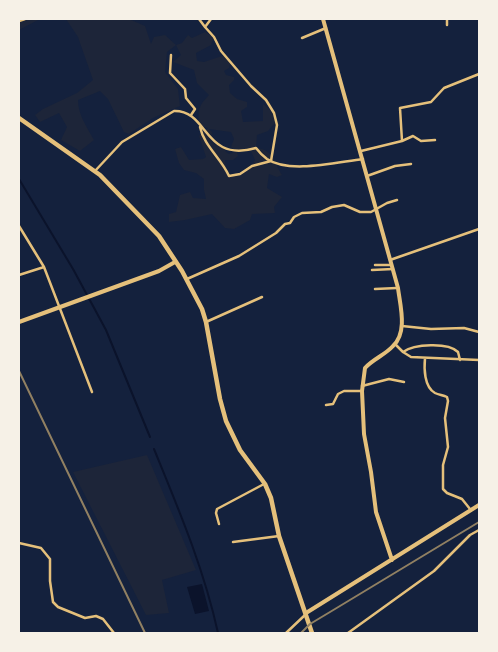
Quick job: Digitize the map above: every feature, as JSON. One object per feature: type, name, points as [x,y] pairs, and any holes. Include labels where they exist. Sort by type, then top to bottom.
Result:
[{"type":"main road","points":[[19,118],[95,171],[130,204],[159,236],[186,279],[206,322],[220,399],[226,421],[240,450],[265,484],[271,498],[279,536],[312,633]]},
{"type":"street","points":[[19,21],[24,19]]},
{"type":"street","points":[[199,19],[214,37],[221,51],[251,86],[266,100],[274,113],[277,125],[271,161]]},
{"type":"street","points":[[205,27],[211,19]]},
{"type":"street","points":[[323,19],[398,288],[402,326],[395,344],[364,368],[362,386],[364,434],[376,512],[392,560]]},
{"type":"street","points":[[447,19],[447,25]]},
{"type":"street","points":[[302,38],[326,28]]},
{"type":"street","points":[[171,55],[170,73],[185,89],[186,98],[195,109],[191,115]]},
{"type":"street","points":[[402,141],[400,108],[431,102],[444,88],[479,74]]},
{"type":"street","points":[[95,171],[122,142],[174,110],[181,110],[191,115],[224,149],[237,152],[256,148],[271,161],[283,165],[306,166],[363,159]]},
{"type":"street","points":[[200,126],[201,133],[209,148],[224,166],[228,176],[240,174],[252,166],[271,161]]},
{"type":"street","points":[[361,151],[402,141],[413,136],[421,141],[435,140]]},
{"type":"street","points":[[367,176],[395,166],[411,164]]},
{"type":"street","points":[[186,279],[239,256],[276,233],[302,213],[321,212],[332,207],[344,205],[360,212],[371,212],[397,200]]},
{"type":"street","points":[[19,226],[44,267],[61,307],[92,392]]},
{"type":"street","points":[[372,270],[479,229]]},
{"type":"street","points":[[19,322],[159,271],[175,262]]},
{"type":"street","points":[[375,265],[391,264]]},
{"type":"street","points":[[19,275],[44,267]]},
{"type":"street","points":[[375,288],[398,288]]},
{"type":"street","points":[[206,322],[262,297]]},
{"type":"street","points":[[402,326],[431,329],[464,328],[479,332]]},
{"type":"street","points":[[395,344],[411,357],[479,360]]},
{"type":"street","points":[[403,352],[415,346],[452,348],[458,352],[460,360]]},
{"type":"street","points":[[425,358],[424,367],[429,388],[436,394],[444,395],[448,401],[445,418],[448,447],[443,465],[443,489],[447,493],[462,499],[470,509]]},
{"type":"street","points":[[362,386],[389,379],[404,382]]},
{"type":"street","points":[[326,405],[333,404],[338,394],[344,391],[362,391]]},
{"type":"street","points":[[219,524],[216,513],[217,509],[265,484]]},
{"type":"street","points":[[286,633],[306,613],[479,505]]},
{"type":"street","points":[[348,633],[434,571],[470,535],[479,530]]},
{"type":"street","points":[[233,542],[279,536]]},
{"type":"street","points":[[19,543],[41,548],[50,559],[52,602],[58,607],[85,618],[96,616],[103,619],[114,633]]},
{"type":"shaded area","points":[[19,19],[66,19],[38,20],[19,30]]},
{"type":"shaded area","points":[[66,19],[129,19],[145,26],[151,44],[154,37],[165,35],[176,45],[167,52],[165,72],[178,89],[180,106],[153,118],[129,134],[124,132],[108,99],[100,91],[78,100],[81,116],[94,140],[80,151],[61,140],[67,127],[59,113],[40,122],[35,115],[43,109],[77,93],[93,80],[78,37]]},
{"type":"shaded area","points":[[205,32],[214,37],[211,45],[196,53],[197,61],[204,62],[225,55],[231,61],[229,68],[224,71],[226,75],[234,77],[234,80],[229,85],[230,93],[237,99],[247,102],[247,107],[241,111],[243,122],[263,121],[263,104],[274,113],[275,123],[268,131],[257,135],[256,148],[270,154],[282,175],[277,177],[269,174],[267,188],[282,197],[274,207],[275,213],[252,214],[250,220],[234,229],[225,228],[212,214],[169,222],[169,214],[176,212],[180,195],[190,192],[193,198],[206,199],[204,179],[196,173],[184,170],[179,163],[175,149],[181,147],[189,160],[206,157],[199,136],[208,128],[200,126],[198,113],[209,95],[197,83],[194,70],[173,62],[181,55],[176,45],[182,43],[188,35],[192,38]],"holes":[[[209,129],[231,132],[234,139],[231,147],[236,152],[229,154],[222,145],[215,145],[211,140],[212,132]],[[254,150],[251,151],[255,160],[250,168],[227,176],[225,160],[233,160],[238,156],[237,152]]]},
{"type":"shaded area","points":[[147,455],[196,570],[162,580],[169,613],[146,615],[73,472]]},
{"type":"shaded area","points":[[202,584],[209,611],[195,614],[187,587]]},
{"type":"waterway","points":[[19,179],[73,269],[106,330],[150,437]]},
{"type":"waterway","points":[[154,449],[182,517],[206,586],[218,633]]},
{"type":"railway","points":[[19,371],[145,633]]},
{"type":"railway","points":[[301,633],[310,624],[479,522]]}]
